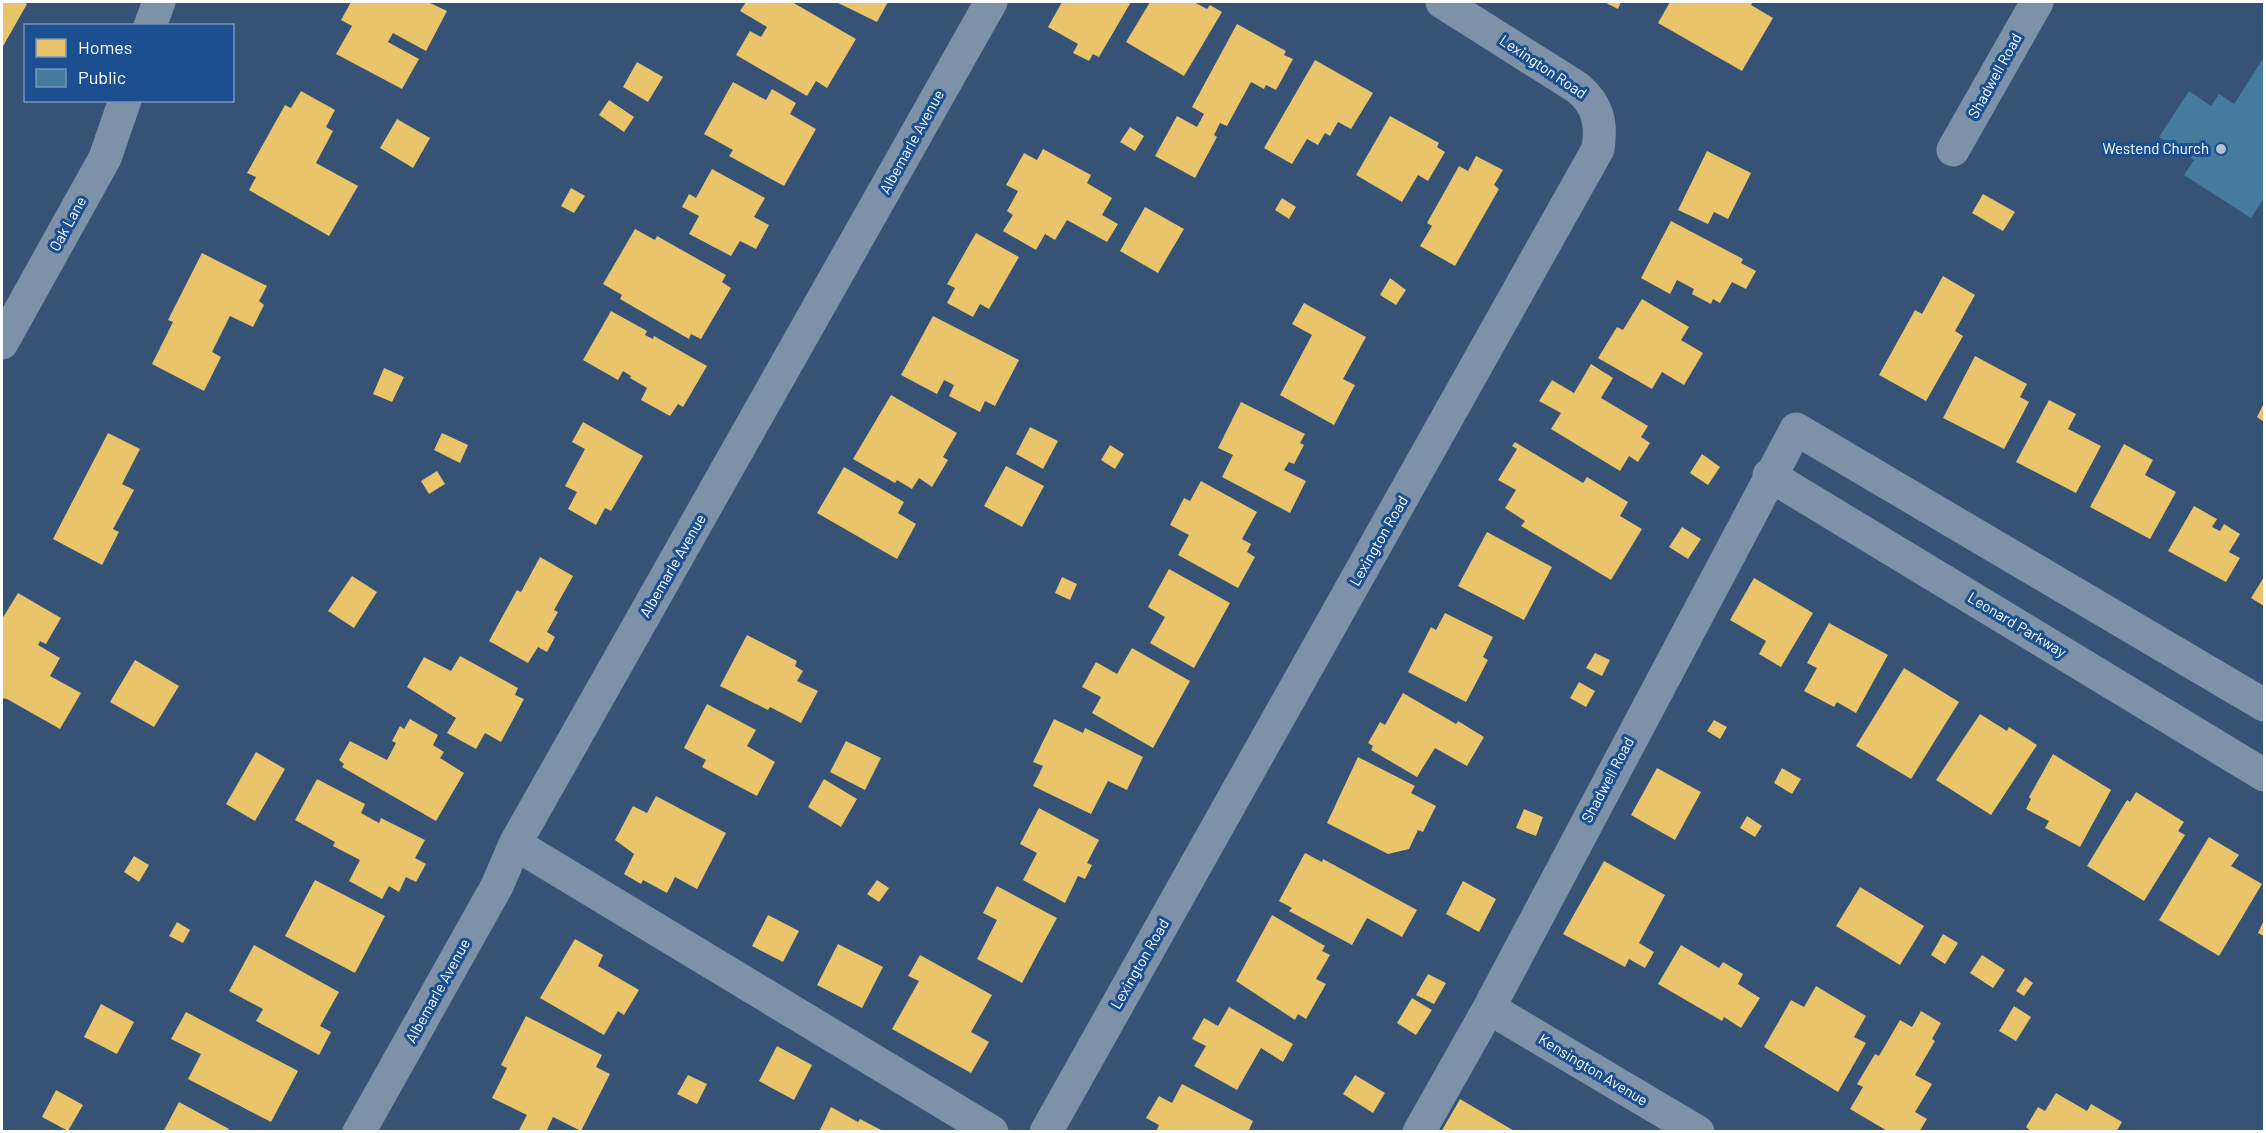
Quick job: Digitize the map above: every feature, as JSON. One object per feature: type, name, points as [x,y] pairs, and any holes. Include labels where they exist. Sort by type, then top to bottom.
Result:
[{"type":"street","points":[[151,24],[159,2]]},
{"type":"street","name":"Albemarle Avenue","points":[[359,1131],[497,886],[515,844],[991,2]]},
{"type":"street","name":"Lexington Road","points":[[1046,1131],[1598,149],[1601,132],[1592,100],[1578,88],[1442,2]]},
{"type":"street","name":"Shadwell Road","points":[[1953,150],[2037,2]]},
{"type":"street","name":"Oak Lane","points":[[2,343],[105,158],[124,102]]},
{"type":"street","name":"Shadwell Road","points":[[1419,1131],[1489,1008],[1769,475],[1796,429],[2265,705]]},
{"type":"street","name":"Leonard Parkway","points":[[1769,475],[2265,776]]},
{"type":"street","points":[[515,844],[992,1131]]},
{"type":"street","name":"Kensington Avenue","points":[[1489,1008],[1698,1131]]},
{"type":"building: Homes","points":[[2,2],[27,4],[2,48]]},
{"type":"building: Homes","points":[[351,2],[428,2],[447,11],[426,51],[393,33],[388,42],[419,59],[402,89],[336,54],[352,26],[341,20]]},
{"type":"building: Homes","points":[[746,2],[792,2],[856,39],[827,88],[816,81],[807,96],[736,55],[750,31],[761,37],[767,27],[740,11]]},
{"type":"building: Homes","points":[[836,2],[888,2],[877,22]]},
{"type":"building: Homes","points":[[1062,2],[1131,2],[1099,57],[1093,54],[1089,61],[1073,53],[1078,44],[1048,27]]},
{"type":"building: Homes","points":[[1150,2],[1194,2],[1207,9],[1210,5],[1222,12],[1184,76],[1126,42]]},
{"type":"building: Homes","points":[[1604,2],[1621,2],[1618,9]]},
{"type":"building: Homes","points":[[1670,2],[1753,2],[1751,5],[1773,18],[1742,71],[1658,23]]},
{"type":"building: Homes","points":[[1237,24],[1286,51],[1284,55],[1293,59],[1276,90],[1266,85],[1264,89],[1251,82],[1227,126],[1220,123],[1214,135],[1217,137],[1195,178],[1155,156],[1177,116],[1197,127],[1204,114],[1192,107]]},
{"type":"building: Homes","points":[[1315,60],[1373,93],[1351,129],[1338,122],[1330,136],[1325,133],[1318,145],[1307,139],[1292,164],[1264,148]]},
{"type":"building: Homes","points":[[637,62],[663,77],[648,102],[623,87]]},
{"type":"building: Homes","points":[[733,82],[766,100],[772,89],[796,103],[790,114],[816,129],[784,186],[729,156],[733,150],[704,134]]},
{"type":"building: Homes","points":[[301,91],[335,110],[326,127],[333,131],[316,163],[358,186],[329,236],[249,190],[256,177],[247,173],[285,105],[291,108]]},
{"type":"building: Homes","points":[[609,100],[634,117],[624,132],[599,115]]},
{"type":"building: Homes","points":[[1390,116],[1439,143],[1437,147],[1445,152],[1428,181],[1418,175],[1402,202],[1356,175]]},
{"type":"building: Homes","points":[[397,119],[430,138],[413,168],[380,148]]},
{"type":"building: Homes","points":[[1130,127],[1144,136],[1135,151],[1120,142]]},
{"type":"building: Homes","points":[[1043,149],[1091,175],[1087,183],[1112,198],[1102,215],[1118,224],[1107,242],[1067,220],[1055,240],[1045,234],[1036,250],[1003,231],[1013,215],[1007,211],[1018,191],[1006,185],[1024,153],[1037,160]]},
{"type":"building: Homes","points":[[1707,151],[1751,173],[1728,219],[1714,212],[1708,224],[1678,210]]},
{"type":"building: Homes","points":[[1476,156],[1503,170],[1494,185],[1499,189],[1455,266],[1420,246],[1432,226],[1427,223],[1459,166],[1468,171]]},
{"type":"building: Homes","points":[[712,169],[765,198],[754,217],[769,225],[756,249],[740,241],[731,256],[689,234],[699,216],[682,207],[689,194],[696,198]]},
{"type":"building: Homes","points":[[571,188],[585,196],[574,213],[561,206]]},
{"type":"building: Homes","points":[[1983,194],[2015,212],[2003,231],[1972,213]]},
{"type":"building: Homes","points":[[1282,198],[1296,207],[1289,219],[1275,210]]},
{"type":"building: Homes","points":[[1145,207],[1184,229],[1158,273],[1120,251]]},
{"type":"building: Homes","points":[[1671,221],[1743,259],[1741,263],[1756,271],[1746,289],[1732,282],[1720,303],[1713,299],[1711,304],[1692,294],[1694,289],[1677,280],[1670,294],[1641,278]]},
{"type":"building: Homes","points":[[635,229],[655,240],[657,236],[726,275],[722,282],[731,288],[701,339],[691,334],[689,339],[620,299],[622,295],[603,284]]},
{"type":"building: Homes","points":[[976,233],[1019,257],[989,309],[980,304],[973,317],[947,303],[955,288],[947,284]]},
{"type":"building: Homes","points":[[202,253],[267,286],[259,301],[264,305],[253,327],[230,316],[212,352],[221,357],[204,391],[152,364],[173,322],[168,320]]},
{"type":"building: Homes","points":[[1943,276],[1975,295],[1955,331],[1963,336],[1926,401],[1879,375],[1915,310],[1922,314]]},
{"type":"building: Homes","points":[[1390,278],[1406,290],[1396,305],[1380,295]]},
{"type":"building: Homes","points":[[1642,299],[1689,327],[1681,340],[1703,353],[1684,385],[1662,372],[1652,389],[1598,358],[1617,327],[1623,330]]},
{"type":"building: Homes","points":[[1304,303],[1366,337],[1343,379],[1355,385],[1334,425],[1280,395],[1312,335],[1292,324]]},
{"type":"building: Homes","points":[[611,311],[647,331],[645,335],[653,339],[654,336],[707,366],[683,407],[678,404],[670,416],[641,400],[647,388],[630,378],[631,376],[623,371],[618,380],[583,360]]},
{"type":"building: Homes","points":[[933,316],[1019,360],[995,406],[985,401],[980,412],[949,396],[954,385],[944,380],[937,394],[901,375]]},
{"type":"building: Homes","points":[[1975,356],[2027,384],[2020,397],[2029,402],[2004,449],[1943,418]]},
{"type":"building: Homes","points":[[1591,364],[1613,378],[1601,398],[1648,426],[1641,437],[1650,443],[1638,462],[1629,456],[1620,471],[1551,429],[1561,413],[1539,401],[1552,380],[1574,393]]},
{"type":"building: Homes","points":[[384,368],[404,377],[392,402],[373,394]]},
{"type":"building: Homes","points":[[891,395],[957,433],[943,457],[948,460],[932,487],[919,478],[912,489],[897,480],[895,483],[853,459]]},
{"type":"building: Homes","points":[[2049,400],[2076,414],[2068,429],[2101,446],[2076,493],[2016,462]]},
{"type":"building: Homes","points":[[1241,402],[1305,434],[1300,443],[1304,445],[1294,464],[1289,462],[1284,470],[1306,481],[1290,513],[1222,477],[1233,455],[1218,448]]},
{"type":"building: Homes","points":[[2264,403],[2264,422],[2257,417]]},
{"type":"building: Homes","points":[[583,422],[643,456],[611,511],[605,508],[596,525],[568,509],[577,492],[565,486],[585,449],[572,442]]},
{"type":"building: Homes","points":[[1030,427],[1058,441],[1043,469],[1016,454]]},
{"type":"building: Homes","points":[[108,433],[140,449],[122,484],[134,490],[113,529],[119,532],[102,565],[53,539]]},
{"type":"building: Homes","points":[[442,433],[468,445],[460,463],[434,450]]},
{"type":"building: Homes","points":[[1515,442],[1583,483],[1587,477],[1628,502],[1620,516],[1642,529],[1611,580],[1521,526],[1525,521],[1505,508],[1516,490],[1498,480],[1517,449],[1512,446]]},
{"type":"building: Homes","points":[[2124,444],[2153,460],[2145,475],[2176,492],[2150,539],[2090,507]]},
{"type":"building: Homes","points":[[1110,445],[1124,454],[1115,469],[1101,460]]},
{"type":"building: Homes","points":[[1702,454],[1720,467],[1708,485],[1690,473]]},
{"type":"building: Homes","points":[[1006,466],[1044,486],[1022,527],[984,506]]},
{"type":"building: Homes","points":[[844,467],[904,502],[898,513],[916,524],[897,559],[817,513]]},
{"type":"building: Homes","points":[[437,471],[445,484],[429,494],[421,481]]},
{"type":"building: Homes","points":[[1201,481],[1257,512],[1242,539],[1251,544],[1247,552],[1255,557],[1238,588],[1178,555],[1189,535],[1170,525],[1184,498],[1190,501]]},
{"type":"building: Homes","points":[[2194,506],[2217,519],[2212,527],[2220,531],[2224,524],[2240,534],[2229,552],[2240,558],[2226,582],[2168,551]]},
{"type":"building: Homes","points":[[1682,527],[1701,539],[1688,559],[1669,547]]},
{"type":"building: Homes","points":[[1487,532],[1552,567],[1524,620],[1458,586]]},
{"type":"building: Homes","points":[[540,557],[573,576],[554,610],[558,612],[547,632],[555,637],[547,652],[538,647],[528,663],[489,641],[517,590],[521,592]]},
{"type":"building: Homes","points":[[1169,569],[1230,603],[1194,668],[1150,643],[1165,617],[1148,607]]},
{"type":"building: Homes","points":[[352,576],[377,592],[354,628],[328,611]]},
{"type":"building: Homes","points":[[1062,577],[1077,584],[1070,600],[1055,593]]},
{"type":"building: Homes","points":[[2264,577],[2264,606],[2251,598]]},
{"type":"building: Homes","points":[[1754,578],[1813,613],[1781,667],[1759,654],[1766,641],[1730,620]]},
{"type":"building: Homes","points":[[18,593],[61,618],[46,644],[40,641],[38,645],[60,658],[50,676],[81,693],[60,729],[2,698],[2,619]]},
{"type":"building: Homes","points":[[1445,613],[1493,637],[1483,657],[1488,660],[1466,702],[1408,672],[1431,627],[1436,630]]},
{"type":"building: Homes","points":[[1829,623],[1888,655],[1856,713],[1837,702],[1834,707],[1804,691],[1817,668],[1807,663]]},
{"type":"building: Homes","points":[[747,635],[797,661],[795,666],[803,671],[797,681],[818,691],[801,723],[770,707],[768,710],[720,686]]},
{"type":"building: Homes","points":[[1132,648],[1190,681],[1153,748],[1092,713],[1101,697],[1082,687],[1096,662],[1117,674]]},
{"type":"building: Homes","points":[[1595,653],[1610,660],[1602,676],[1586,668]]},
{"type":"building: Homes","points":[[460,656],[518,688],[515,695],[524,699],[501,742],[485,733],[476,749],[447,733],[456,718],[407,687],[424,657],[451,671]]},
{"type":"building: Homes","points":[[135,660],[179,686],[154,727],[110,702]]},
{"type":"building: Homes","points":[[1904,668],[1959,702],[1911,779],[1856,746]]},
{"type":"building: Homes","points":[[1579,682],[1595,691],[1586,707],[1570,698]]},
{"type":"building: Homes","points":[[1403,693],[1456,724],[1458,721],[1484,737],[1467,766],[1435,748],[1417,777],[1371,750],[1373,746],[1368,743],[1380,722],[1385,725]]},
{"type":"building: Homes","points":[[707,704],[756,730],[747,746],[775,762],[757,796],[702,767],[706,760],[684,748]]},
{"type":"building: Homes","points":[[1980,714],[2007,731],[2009,727],[2037,745],[1991,815],[1936,780]]},
{"type":"building: Homes","points":[[410,719],[438,735],[433,745],[444,752],[440,758],[464,773],[436,821],[342,767],[344,764],[339,760],[350,741],[387,760],[396,743],[392,741],[400,726],[404,729]]},
{"type":"building: Homes","points":[[1054,719],[1083,733],[1085,728],[1143,757],[1127,790],[1108,781],[1091,814],[1033,786],[1043,766],[1033,762]]},
{"type":"building: Homes","points":[[1714,720],[1727,727],[1720,739],[1707,731]]},
{"type":"building: Homes","points":[[846,741],[881,758],[865,790],[830,772]]},
{"type":"building: Homes","points":[[256,752],[285,769],[255,821],[226,804]]},
{"type":"building: Homes","points":[[2053,754],[2111,790],[2080,847],[2045,828],[2049,821],[2026,809],[2031,799],[2029,797]]},
{"type":"building: Homes","points":[[1358,757],[1415,786],[1411,793],[1436,806],[1423,832],[1418,830],[1409,849],[1388,854],[1327,823]]},
{"type":"building: Homes","points":[[1657,768],[1701,792],[1675,840],[1631,815]]},
{"type":"building: Homes","points":[[1782,768],[1801,779],[1792,794],[1774,783]]},
{"type":"building: Homes","points":[[317,779],[365,804],[361,813],[379,823],[381,818],[425,840],[415,858],[426,864],[416,882],[406,877],[399,892],[389,886],[382,899],[349,881],[360,860],[333,846],[335,842],[295,820]]},
{"type":"building: Homes","points":[[824,779],[857,799],[841,827],[808,807]]},
{"type":"building: Homes","points":[[2136,792],[2184,822],[2178,831],[2185,835],[2144,901],[2087,866],[2127,800],[2130,802]]},
{"type":"building: Homes","points":[[656,796],[726,833],[697,889],[675,877],[667,893],[643,880],[641,884],[624,874],[634,854],[615,840],[633,806],[647,813]]},
{"type":"building: Homes","points":[[1039,808],[1099,840],[1087,863],[1092,865],[1085,879],[1078,876],[1065,903],[1023,880],[1037,853],[1020,844]]},
{"type":"building: Homes","points":[[1524,809],[1543,817],[1536,836],[1516,828]]},
{"type":"building: Homes","points":[[1747,816],[1762,826],[1755,837],[1740,828]]},
{"type":"building: Homes","points":[[2209,837],[2239,855],[2231,866],[2262,884],[2219,956],[2159,920]]},
{"type":"building: Homes","points":[[1305,853],[1322,862],[1323,859],[1417,910],[1402,937],[1367,918],[1352,945],[1289,911],[1292,908],[1279,901]]},
{"type":"building: Homes","points":[[134,856],[149,865],[139,882],[124,872]]},
{"type":"building: Homes","points":[[1604,861],[1665,895],[1639,943],[1654,952],[1645,968],[1629,959],[1625,967],[1563,934]]},
{"type":"building: Homes","points":[[315,880],[385,916],[355,973],[285,936]]},
{"type":"building: Homes","points":[[877,880],[889,888],[879,902],[867,894]]},
{"type":"building: Homes","points":[[1463,881],[1496,899],[1479,932],[1446,914]]},
{"type":"building: Homes","points":[[997,886],[1057,918],[1022,983],[977,959],[997,920],[983,913]]},
{"type":"building: Homes","points":[[1860,887],[1924,926],[1900,965],[1836,926]]},
{"type":"building: Homes","points":[[768,915],[799,931],[783,962],[752,946]]},
{"type":"building: Homes","points":[[1272,915],[1325,946],[1322,951],[1330,955],[1316,979],[1326,984],[1306,1019],[1298,1014],[1295,1020],[1236,981]]},
{"type":"building: Homes","points":[[2264,920],[2264,936],[2258,933]]},
{"type":"building: Homes","points":[[177,922],[190,930],[183,943],[169,936]]},
{"type":"building: Homes","points":[[1943,934],[1958,943],[1945,964],[1931,955]]},
{"type":"building: Homes","points":[[575,939],[603,955],[598,966],[639,990],[624,1015],[618,1011],[604,1035],[540,998]]},
{"type":"building: Homes","points":[[838,944],[883,967],[862,1008],[817,985]]},
{"type":"building: Homes","points":[[254,945],[339,992],[320,1026],[331,1032],[319,1055],[256,1021],[263,1009],[229,991]]},
{"type":"building: Homes","points":[[1681,945],[1719,968],[1723,962],[1743,974],[1738,984],[1760,998],[1741,1028],[1724,1017],[1722,1021],[1658,984]]},
{"type":"building: Homes","points":[[920,955],[992,995],[971,1032],[989,1042],[971,1073],[892,1029],[919,981],[908,976]]},
{"type":"building: Homes","points":[[1982,955],[2005,970],[1993,988],[1970,973]]},
{"type":"building: Homes","points":[[1428,974],[1446,983],[1434,1004],[1416,995]]},
{"type":"building: Homes","points":[[2025,977],[2033,983],[2024,996],[2016,991]]},
{"type":"building: Homes","points":[[1816,986],[1866,1016],[1854,1037],[1866,1043],[1838,1092],[1764,1047],[1791,1000],[1804,1007]]},
{"type":"building: Homes","points":[[1412,998],[1432,1010],[1416,1035],[1397,1023]]},
{"type":"building: Homes","points":[[101,1004],[134,1022],[117,1054],[84,1037]]},
{"type":"building: Homes","points":[[2014,1006],[2031,1017],[2016,1041],[1999,1031]]},
{"type":"building: Homes","points":[[1229,1007],[1293,1044],[1283,1062],[1261,1048],[1237,1090],[1194,1066],[1206,1046],[1192,1039],[1204,1018],[1218,1026]]},
{"type":"building: Homes","points":[[1921,1011],[1941,1023],[1932,1039],[1935,1041],[1915,1075],[1932,1084],[1915,1112],[1927,1119],[1919,1132],[1889,1132],[1850,1109],[1863,1087],[1857,1084],[1875,1054],[1879,1056],[1900,1020],[1912,1027]]},
{"type":"building: Homes","points":[[186,1012],[298,1071],[271,1122],[188,1079],[201,1054],[171,1039]]},
{"type":"building: Homes","points":[[526,1016],[602,1055],[596,1067],[610,1074],[581,1131],[553,1117],[546,1132],[522,1132],[519,1130],[527,1115],[492,1098],[507,1068],[501,1065]]},
{"type":"building: Homes","points":[[777,1046],[812,1065],[794,1100],[759,1081]]},
{"type":"building: Homes","points":[[688,1075],[707,1084],[697,1104],[677,1094]]},
{"type":"building: Homes","points":[[1355,1075],[1385,1093],[1373,1113],[1343,1094]]},
{"type":"building: Homes","points":[[1182,1084],[1253,1121],[1249,1130],[1252,1132],[1156,1132],[1159,1125],[1146,1118],[1159,1096],[1172,1103]]},
{"type":"building: Homes","points":[[56,1090],[83,1105],[68,1131],[42,1117]]},
{"type":"building: Homes","points":[[2056,1093],[2087,1111],[2091,1104],[2122,1122],[2116,1132],[2032,1132],[2026,1127],[2038,1107],[2045,1111]]},
{"type":"building: Homes","points":[[1460,1099],[1516,1132],[1441,1132]]},
{"type":"building: Homes","points":[[179,1102],[229,1129],[227,1132],[163,1132]]},
{"type":"building: Homes","points":[[831,1107],[858,1122],[860,1119],[885,1132],[819,1132]]},
{"type":"building: Public","name":"Westend Church","points":[[2264,57],[2264,198],[2251,218],[2184,175],[2194,160],[2159,137],[2189,91],[2211,106],[2219,94],[2234,104]]},
{"type":"place","name":"Westend Church","points":[[2221,149]]}]
